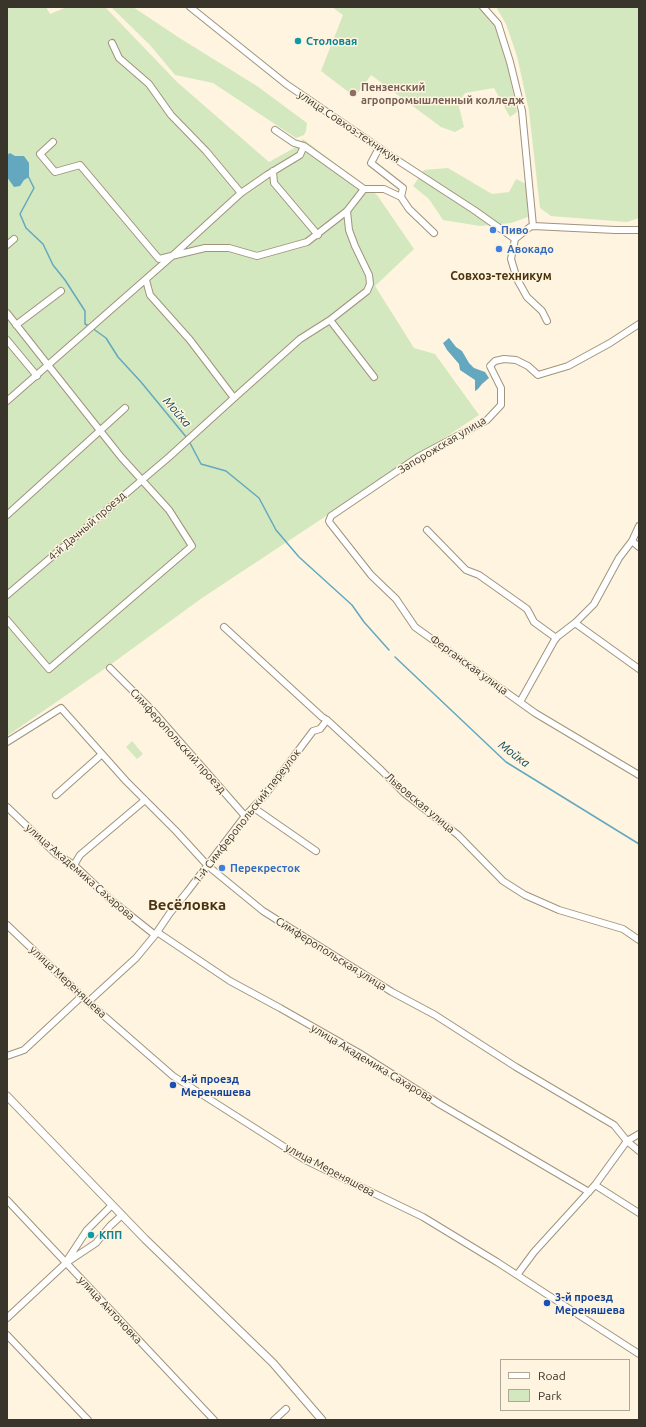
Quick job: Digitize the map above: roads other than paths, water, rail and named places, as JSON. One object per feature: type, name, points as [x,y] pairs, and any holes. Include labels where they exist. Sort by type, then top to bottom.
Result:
[{"type":"street","name":"улица Совхоз-техникум","points":[[190,7],[286,84],[379,148],[515,238]]},
{"type":"street","points":[[483,7],[498,24],[510,62],[522,111],[533,226]]},
{"type":"street","points":[[112,44],[119,58],[149,84],[171,115],[206,151],[240,193]]},
{"type":"street","points":[[276,130],[294,143],[304,146],[364,189],[384,189],[401,197],[409,209],[434,233]]},
{"type":"street","points":[[53,142],[40,154],[55,172],[80,165],[159,259],[205,248],[229,248],[257,256],[307,242],[318,235],[347,211],[364,189]]},
{"type":"street","points":[[7,401],[146,280],[240,193],[300,154],[304,146]]},
{"type":"street","points":[[379,148],[371,163],[404,188],[401,197]]},
{"type":"street","points":[[273,171],[274,183],[318,235]]},
{"type":"street","name":"4-й Дачный проезд","points":[[7,595],[168,457],[300,339],[330,320],[367,292],[370,284],[369,275],[349,230],[347,211]]},
{"type":"street","points":[[547,321],[542,311],[527,297],[517,280],[511,259],[515,238],[533,226],[639,230]]},
{"type":"street","points":[[7,245],[14,239]]},
{"type":"street","points":[[146,280],[150,295],[190,340],[234,398]]},
{"type":"street","points":[[16,325],[61,291]]},
{"type":"street","points":[[7,313],[99,430],[141,480],[169,510],[192,546],[49,669],[7,620]]},
{"type":"street","points":[[330,320],[374,377]]},
{"type":"street","name":"Запорожская улица","points":[[329,520],[331,516],[418,457],[487,420],[501,405],[501,388],[490,366],[495,361],[504,359],[516,360],[528,366],[538,375],[568,366],[610,343],[639,324]]},
{"type":"street","points":[[7,340],[37,376]]},
{"type":"street","points":[[7,515],[125,408]]},
{"type":"street","name":"Ферганская улица","points":[[329,520],[371,575],[396,599],[415,627],[535,713],[639,775]]},
{"type":"street","points":[[520,702],[556,638],[575,623],[594,604],[619,558],[632,541],[639,526]]},
{"type":"street","points":[[427,530],[466,570],[479,575],[527,609],[534,622],[556,638]]},
{"type":"street","points":[[632,541],[639,548]]},
{"type":"street","points":[[575,623],[639,669]]},
{"type":"street","name":"Львовская улица","points":[[224,627],[322,718],[327,720],[404,793],[458,835],[503,881],[525,894],[559,910],[623,929],[639,940]]},
{"type":"street","name":"Симферопольский проезд","points":[[110,668],[152,710],[245,816]]},
{"type":"street","name":"Симферопольская улица","points":[[7,742],[61,708],[102,754],[208,866],[262,911],[392,992],[435,1015],[516,1067],[614,1125],[627,1141],[639,1151]]},
{"type":"street","name":"1-й Симферопольский переулок","points":[[88,1002],[136,958],[156,934],[170,913],[208,866],[245,816],[265,795],[313,731],[320,729],[327,720]]},
{"type":"street","points":[[56,795],[102,754]]},
{"type":"street","points":[[74,865],[80,855],[145,800]]},
{"type":"street","name":"улица Академика Сахарова","points":[[7,807],[56,854],[74,865],[112,900],[156,934],[230,981],[359,1053],[441,1105],[589,1192]]},
{"type":"street","points":[[254,808],[316,851]]},
{"type":"street","name":"улица Мереняшева","points":[[7,925],[88,1002],[173,1076],[305,1160],[423,1217],[639,1354]]},
{"type":"street","points":[[7,1056],[24,1050],[82,996]]},
{"type":"street","points":[[7,1096],[112,1205],[273,1363],[322,1420]]},
{"type":"street","points":[[517,1276],[534,1252],[595,1185],[627,1141],[639,1134]]},
{"type":"street","points":[[595,1185],[639,1213]]},
{"type":"street","name":"улица Антоновка","points":[[7,1200],[214,1420]]},
{"type":"street","points":[[66,1262],[87,1230],[112,1205]]},
{"type":"street","points":[[7,1318],[66,1262],[96,1243],[110,1226],[122,1215]]},
{"type":"street","points":[[7,1335],[88,1420]]},
{"type":"street","points":[[274,1420],[286,1408]]},
{"type":"water","points":[[10,153],[15,156],[24,156],[29,163],[29,177],[24,180],[20,186],[14,187],[7,177],[7,155]]},
{"type":"water","points":[[449,338],[456,347],[462,351],[469,363],[474,368],[485,372],[489,378],[475,391],[475,380],[460,370],[459,364],[443,343]]},
{"type":"waterway","name":"Мойка","points":[[28,176],[34,188],[20,214],[26,228],[43,244],[53,265],[65,280],[85,311],[85,324],[89,326]]},
{"type":"waterway","name":"Мойка","points":[[92,328],[106,338],[118,357],[141,382],[187,438]]},
{"type":"waterway","name":"Мойка","points":[[189,441],[201,464],[226,471],[259,498],[276,530],[299,557],[352,605],[364,622],[389,650]]},
{"type":"waterway","name":"Мойка","points":[[395,657],[506,762],[639,844]]},
{"type":"place","name":"Столовая","points":[[298,41]]},
{"type":"place","name":"Пензенский агропромышленный колледж","points":[[353,93]]},
{"type":"place","name":"Пиво","points":[[493,230]]},
{"type":"place","name":"Авокадо","points":[[499,249]]},
{"type":"place","name":"Перекресток","points":[[222,868]]},
{"type":"place","name":"4-й проезд Мереняшева","points":[[173,1085]]},
{"type":"place","name":"КПП","points":[[91,1235]]},
{"type":"place","name":"3-й проезд Мереняшева","points":[[547,1303]]},
{"type":"district","name":"Совхоз-техникум","points":[[501,276]]},
{"type":"district","name":"Весёловка","points":[[187,905]]}]
